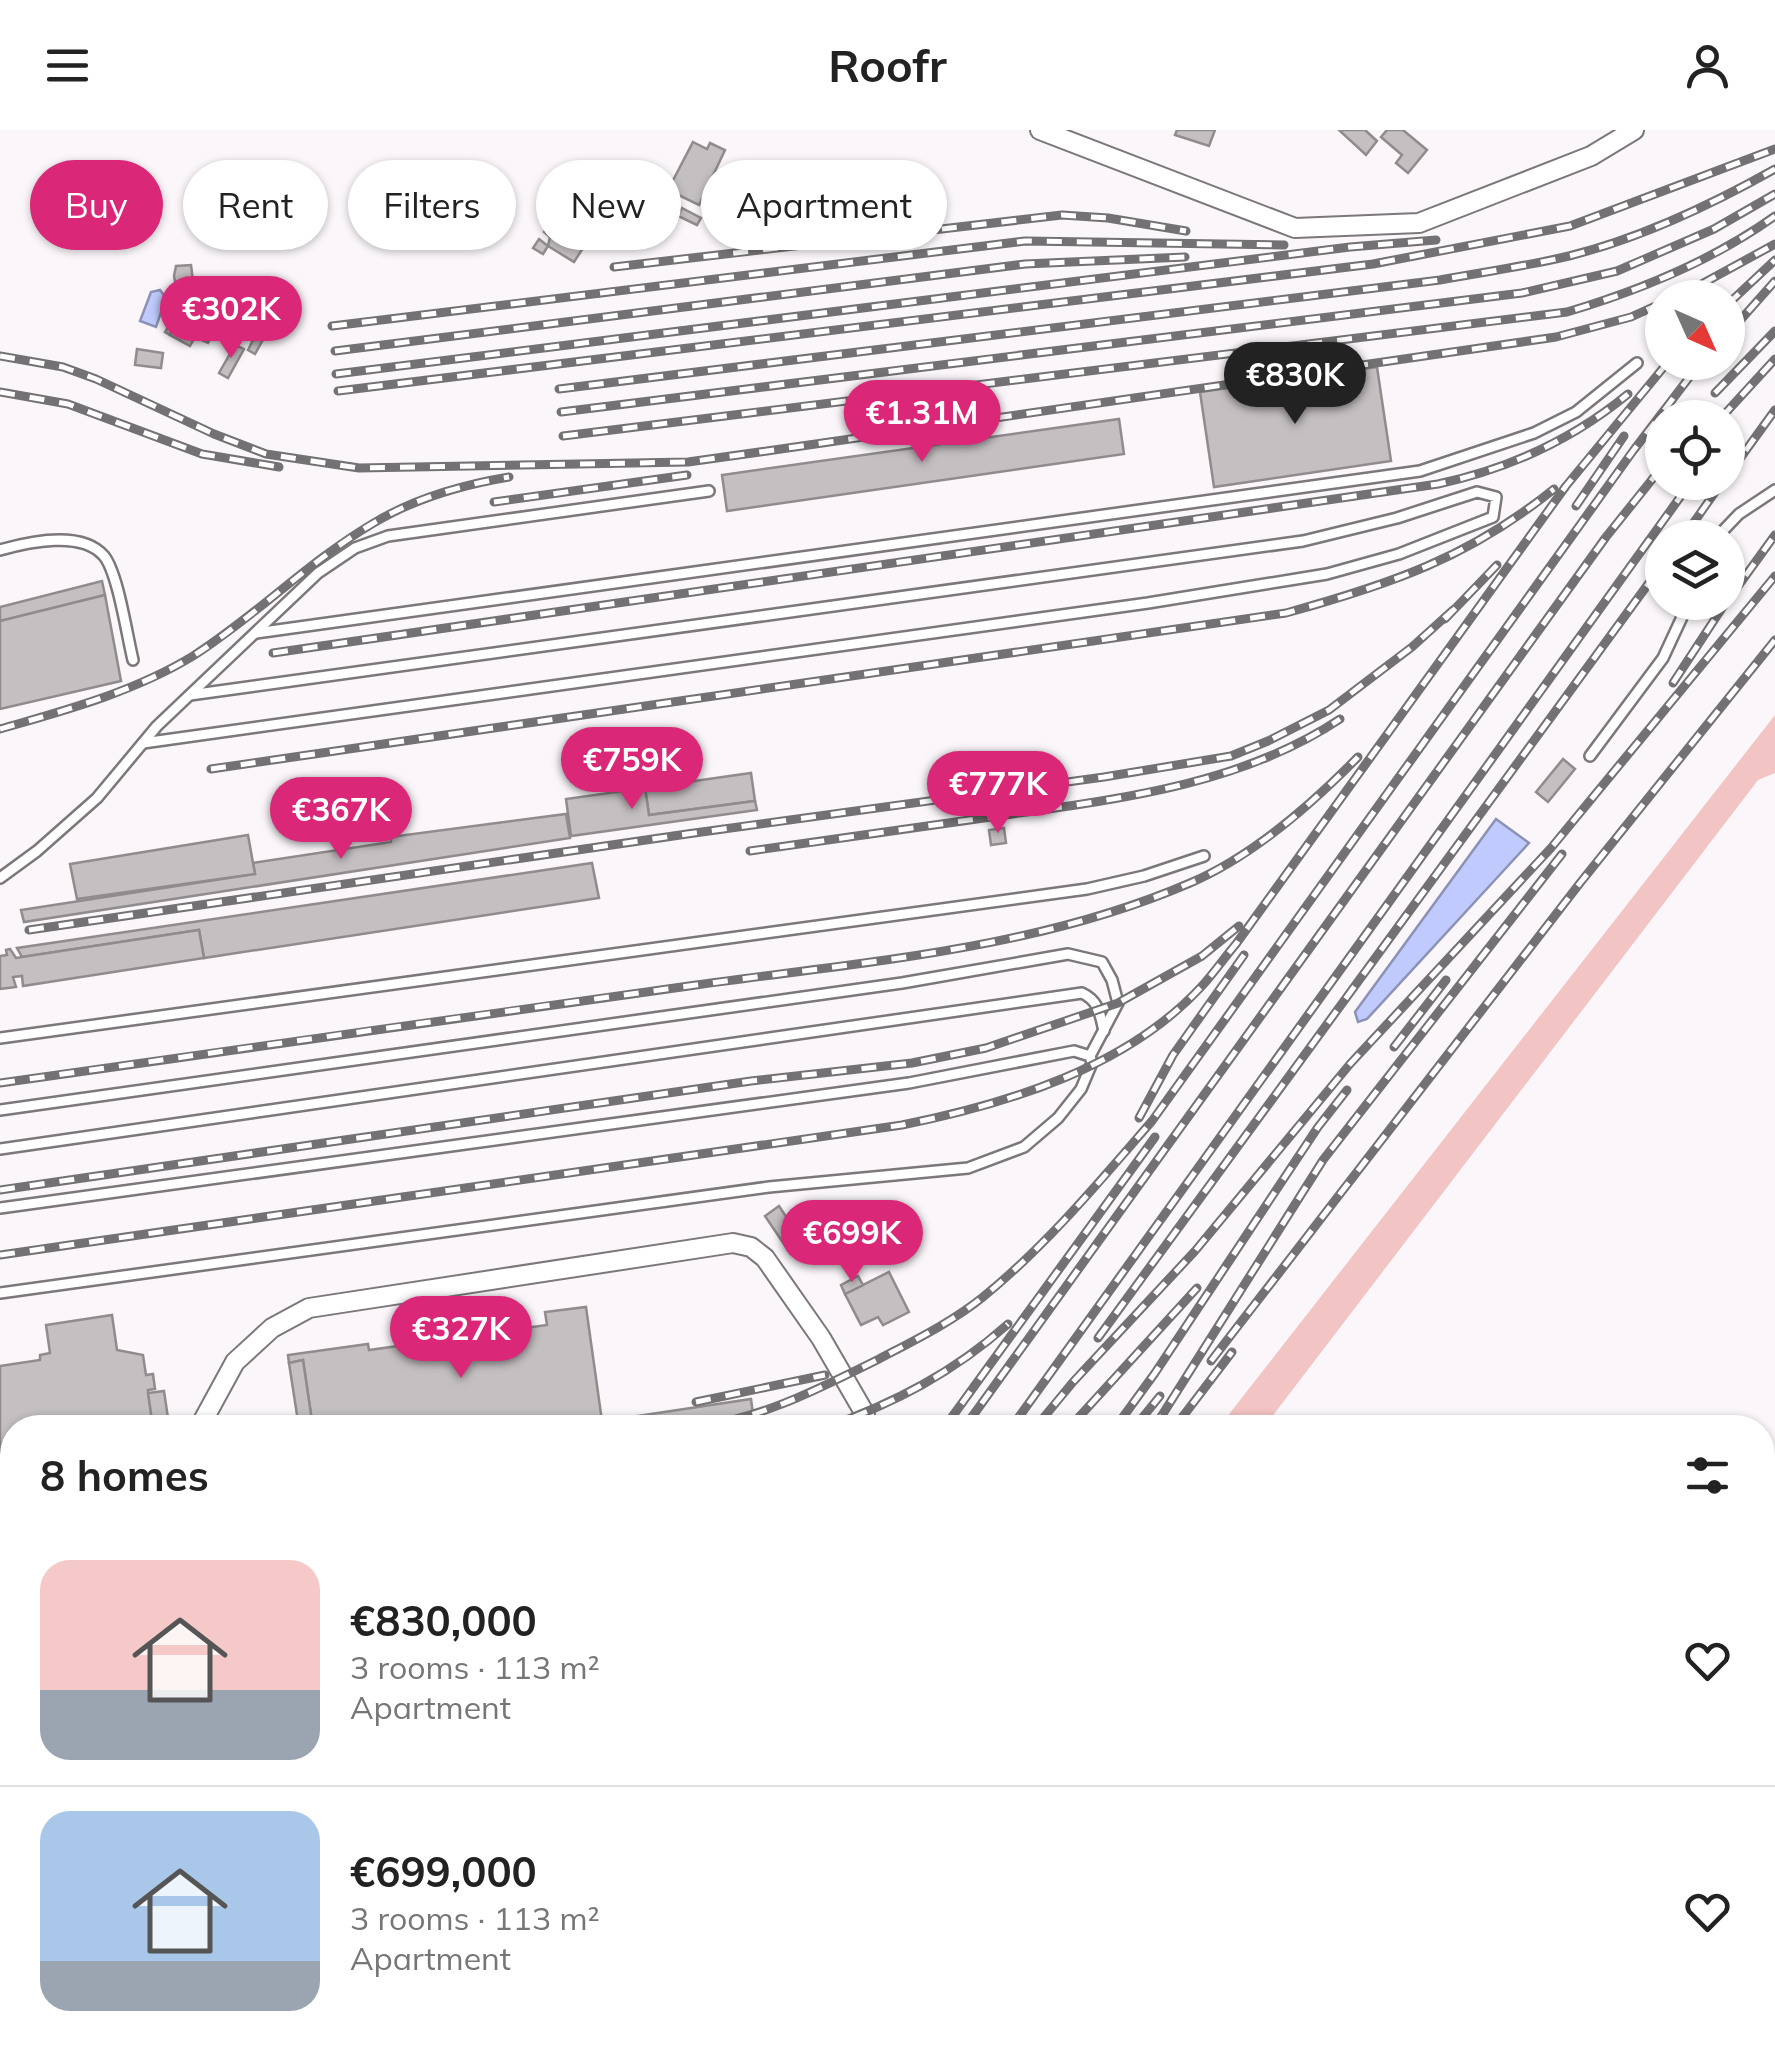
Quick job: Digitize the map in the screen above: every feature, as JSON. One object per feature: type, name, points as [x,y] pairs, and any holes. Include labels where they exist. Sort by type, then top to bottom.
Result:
[{"type":"street","points":[[1040,130],[1295,228],[1419,223],[1590,156],[1634,130]]},
{"type":"street","points":[[206,1415],[236,1362],[272,1328],[309,1308],[734,1244],[751,1246],[765,1258],[821,1338],[865,1415]]},
{"type":"lane","points":[[256,633],[1420,472],[1534,434],[1576,412],[1637,363]]},
{"type":"lane","points":[[1733,520],[1775,490]]},
{"type":"lane","points":[[0,878],[96,798],[190,694],[318,573],[355,548],[388,536],[709,491]]},
{"type":"lane","points":[[143,742],[1148,604],[1327,574],[1399,554],[1492,517],[1496,497],[1478,492],[1397,518],[1303,541],[190,694]]},
{"type":"lane","points":[[0,550],[27,542],[80,542],[102,553],[111,568],[133,660]]},
{"type":"lane","points":[[1590,756],[1663,658],[1681,620]]},
{"type":"lane","points":[[0,1038],[1087,889],[1204,856]]},
{"type":"lane","points":[[0,1110],[902,983],[1068,954],[1102,962],[1118,1002],[1090,1056],[1092,1063],[1081,1089],[1058,1118],[1024,1147],[968,1168],[769,1187],[0,1293]]},
{"type":"lane","points":[[0,1149],[1082,993],[1092,998],[1100,1010],[1104,1030]]},
{"type":"lane","points":[[0,1208],[910,1083],[1074,1051],[1090,1056]]},
{"type":"shaded area","points":[[1775,715],[1775,773],[1758,780],[1273,1415],[1228,1415]]},
{"type":"water","points":[[160,290],[166,298],[156,327],[140,321],[151,292]]},
{"type":"water","points":[[1496,819],[1529,843],[1367,1019],[1358,1022],[1355,1012]]},
{"type":"building","points":[[1177,130],[1215,130],[1209,146],[1175,135]]},
{"type":"building","points":[[1339,130],[1365,130],[1377,141],[1366,155]]},
{"type":"building","points":[[1387,130],[1403,130],[1427,150],[1408,173],[1396,163],[1402,155],[1381,137]]},
{"type":"building","points":[[693,142],[707,149],[710,143],[725,150],[720,160],[701,160],[699,205],[681,196],[681,165]]},
{"type":"building","points":[[681,210],[701,218],[697,225],[681,217]]},
{"type":"building","points":[[554,250],[582,250],[574,262]]},
{"type":"building","points":[[191,265],[193,281],[202,280],[203,288],[215,286],[217,310],[207,311],[207,318],[219,324],[208,343],[195,337],[190,346],[170,335],[182,315],[189,319],[198,311],[197,305],[188,306],[187,291],[177,291],[174,276],[176,266]]},
{"type":"building","points":[[245,286],[258,294],[240,323],[229,316]]},
{"type":"building","points":[[181,291],[187,291],[188,306],[182,306]]},
{"type":"building","points":[[177,313],[182,315],[170,335],[165,332]]},
{"type":"building","points":[[242,324],[265,336],[255,354],[248,350],[253,340],[238,332]]},
{"type":"building","points":[[232,332],[242,338],[237,347],[227,341]]},
{"type":"building","points":[[235,345],[244,349],[228,378],[219,373]]},
{"type":"building","points":[[137,349],[163,353],[161,368],[135,365]]},
{"type":"building","points":[[1377,367],[1391,461],[1214,487],[1200,392]]},
{"type":"building","points":[[1119,419],[1124,454],[727,511],[722,475]]},
{"type":"building","points":[[102,581],[105,595],[0,621],[0,607]]},
{"type":"building","points":[[105,595],[121,681],[0,709],[0,621]]},
{"type":"building","points":[[1563,759],[1575,769],[1548,802],[1536,792]]},
{"type":"building","points":[[751,773],[755,801],[649,815],[645,788]]},
{"type":"building","points":[[645,788],[649,815],[755,801],[757,810],[571,836],[566,799]]},
{"type":"building","points":[[566,814],[570,838],[24,922],[21,910],[255,874],[253,863],[391,842],[390,837]]},
{"type":"building","points":[[1004,828],[1006,843],[991,845],[989,830]]},
{"type":"building","points":[[248,835],[255,874],[77,899],[70,864]]},
{"type":"building","points":[[592,863],[599,898],[204,958],[199,930],[22,957],[17,948]]},
{"type":"building","points":[[199,930],[204,958],[23,986],[22,976],[13,977],[16,987],[0,989],[0,956],[7,955],[6,950],[10,949],[16,958]]},
{"type":"building","points":[[779,1206],[804,1244],[790,1253],[765,1216]]},
{"type":"building","points":[[889,1272],[909,1312],[883,1325],[878,1317],[861,1325],[845,1294]]},
{"type":"building","points":[[858,1276],[863,1285],[845,1294],[841,1285]]},
{"type":"building","points":[[586,1307],[601,1415],[311,1415],[303,1360],[289,1363],[288,1355],[368,1344],[369,1350],[547,1325],[545,1312]]},
{"type":"building","points":[[112,1315],[117,1350],[143,1355],[146,1375],[153,1374],[155,1389],[148,1390],[151,1415],[0,1415],[0,1366],[40,1360],[40,1355],[50,1353],[46,1325]]},
{"type":"building","points":[[303,1360],[311,1415],[297,1415],[289,1363]]},
{"type":"building","points":[[164,1391],[168,1415],[151,1415],[148,1393]]},
{"type":"building","points":[[751,1399],[753,1414],[746,1415],[645,1415]]},
{"type":"railway","points":[[338,391],[1373,264],[1570,226],[1775,149]]},
{"type":"railway","points":[[559,389],[1440,280],[1521,266],[1596,249],[1649,230],[1775,169]]},
{"type":"railway","points":[[561,412],[1522,293],[1617,271],[1714,229],[1775,194]]},
{"type":"railway","points":[[614,267],[1062,215],[1186,231]]},
{"type":"railway","points":[[563,436],[1567,312],[1675,273],[1775,216]]},
{"type":"railway","points":[[336,374],[1350,247],[1436,240]]},
{"type":"railway","points":[[332,326],[1025,241],[1284,245]]},
{"type":"railway","points":[[1709,280],[1775,244]]},
{"type":"railway","points":[[335,351],[1025,264],[1185,257]]},
{"type":"railway","points":[[1745,288],[1775,260]]},
{"type":"railway","points":[[1745,315],[1775,281]]},
{"type":"railway","points":[[0,356],[63,367],[96,379],[266,454],[359,468],[688,462],[1556,337],[1645,311]]},
{"type":"railway","points":[[1715,393],[1775,331]]},
{"type":"railway","points":[[1737,400],[1775,359]]},
{"type":"railway","points":[[0,1255],[902,1125],[1023,1093],[1101,1061],[1171,1015],[1201,987],[1236,944],[1566,486],[1653,380]]},
{"type":"railway","points":[[751,1415],[855,1371],[959,1315],[1029,1256],[1072,1212],[1152,1121],[1687,380]]},
{"type":"railway","points":[[0,392],[68,404],[202,454],[279,467]]},
{"type":"railway","points":[[273,653],[1438,484],[1538,451],[1585,425],[1628,394]]},
{"type":"railway","points":[[1745,451],[1775,410]]},
{"type":"railway","points":[[1576,506],[1624,436]]},
{"type":"railway","points":[[494,502],[687,475]]},
{"type":"railway","points":[[0,729],[99,699],[170,669],[216,640],[372,524],[438,494],[509,477]]},
{"type":"railway","points":[[973,1415],[1645,488]]},
{"type":"railway","points":[[211,769],[1286,613],[1427,566],[1491,533],[1554,489]]},
{"type":"railway","points":[[1020,1415],[1678,500]]},
{"type":"railway","points":[[1696,520],[1709,500]]},
{"type":"railway","points":[[1745,576],[1775,535]]},
{"type":"railway","points":[[1445,619],[1497,565]]},
{"type":"railway","points":[[1046,1415],[1195,1251],[1350,1064],[1551,848],[1775,576]]},
{"type":"railway","points":[[1098,1338],[1645,588]]},
{"type":"railway","points":[[29,930],[1231,756],[1329,710],[1412,647],[1453,610]]},
{"type":"railway","points":[[1673,683],[1714,620]]},
{"type":"railway","points":[[1211,1361],[1580,883],[1775,640]]},
{"type":"railway","points":[[750,851],[1081,804],[1172,787],[1259,761],[1340,719]]},
{"type":"railway","points":[[0,1083],[884,960],[1009,939],[1131,906],[1213,872],[1300,811],[1358,757]]},
{"type":"railway","points":[[1162,1415],[1323,1160],[1562,854]]},
{"type":"railway","points":[[0,1190],[751,1081],[912,1063],[986,1048],[1118,1003],[1202,956],[1239,926]]},
{"type":"railway","points":[[1139,1118],[1173,1055],[1244,955]]},
{"type":"railway","points":[[1394,1047],[1446,980]]},
{"type":"railway","points":[[1124,1415],[1318,1127],[1347,1090]]},
{"type":"railway","points":[[953,1415],[1155,1137]]},
{"type":"railway","points":[[1081,1415],[1197,1288]]},
{"type":"railway","points":[[858,1415],[922,1385],[1008,1324]]},
{"type":"railway","points":[[1184,1415],[1232,1352]]},
{"type":"railway","points":[[696,1402],[825,1375]]},
{"type":"railway","points":[[1145,1415],[1160,1396]]}]
